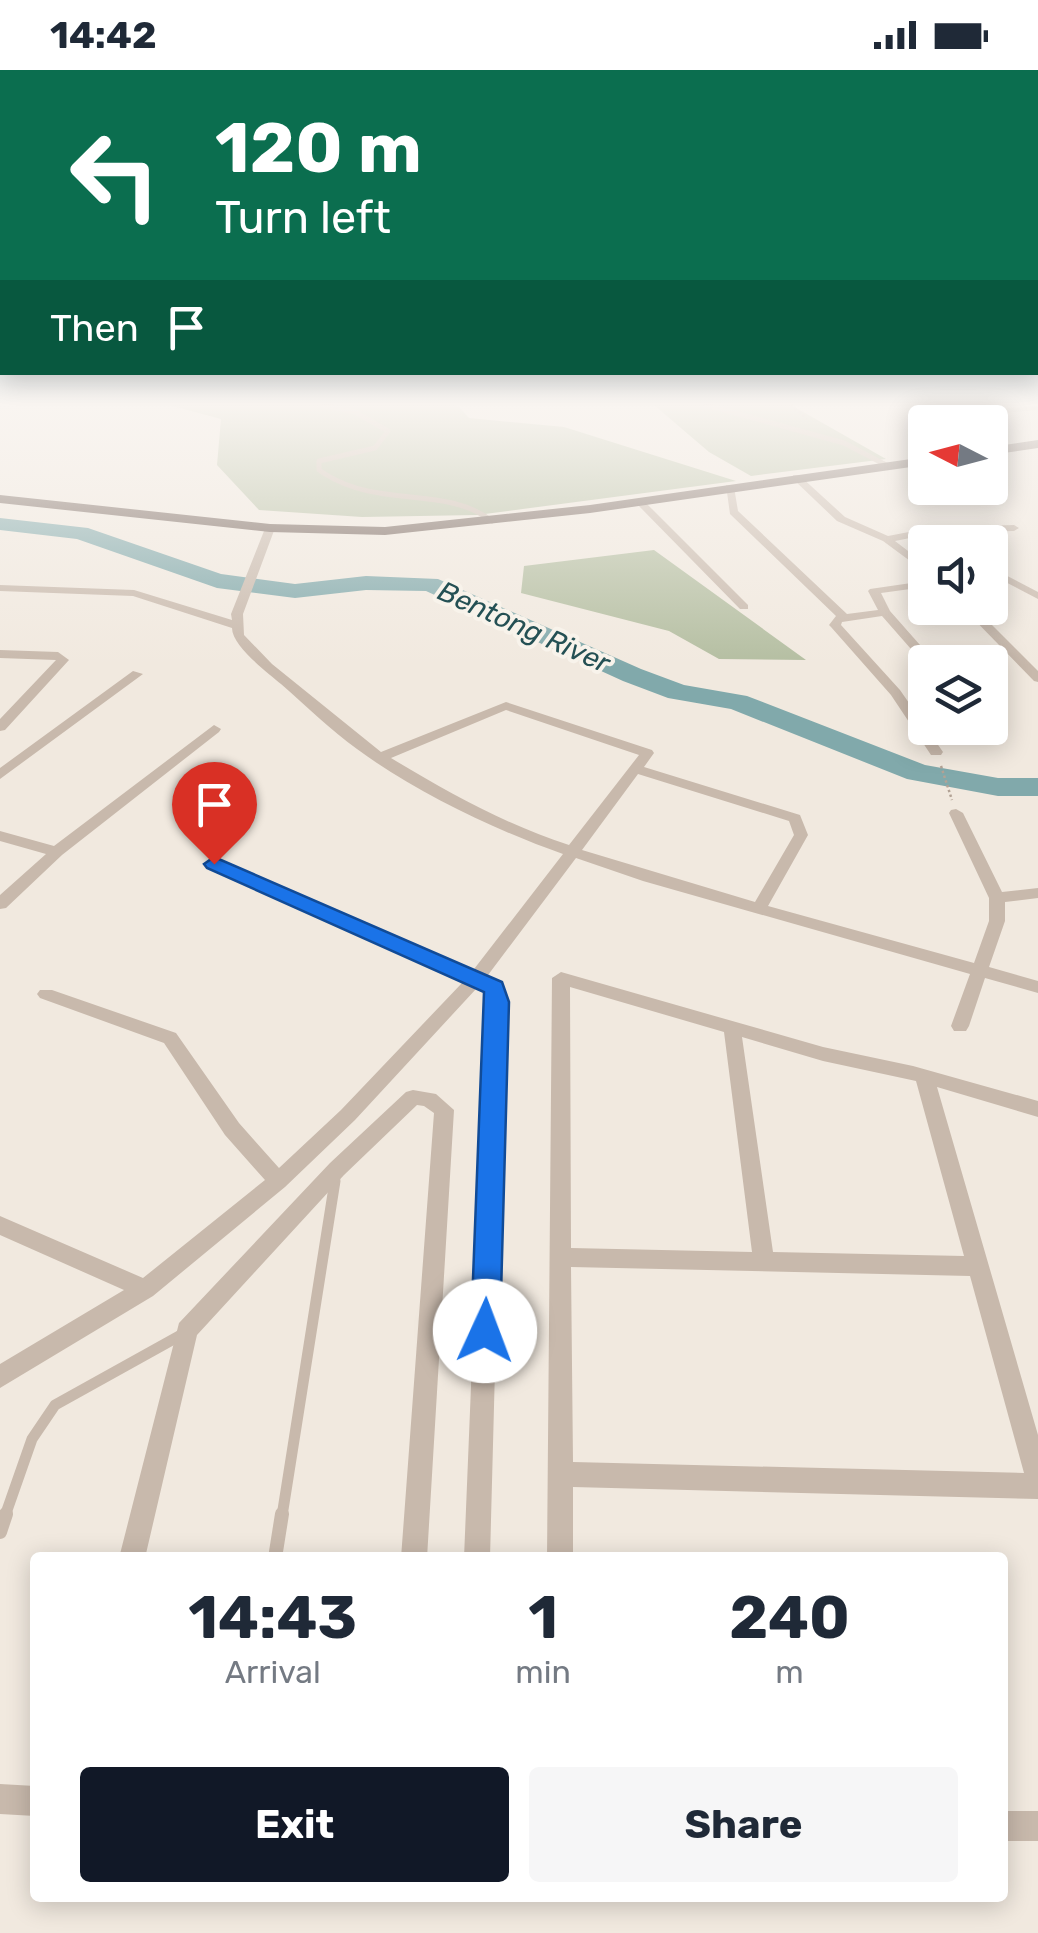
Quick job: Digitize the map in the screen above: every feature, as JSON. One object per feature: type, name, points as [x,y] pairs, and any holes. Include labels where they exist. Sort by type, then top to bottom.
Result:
[{"type":"main road","points":[[0,499],[270,528],[385,530],[492,521],[704,492]]},
{"type":"street","points":[[730,492],[733,512],[843,617]]},
{"type":"street","points":[[811,492],[841,519],[908,552]]},
{"type":"street","points":[[640,502],[744,607]]},
{"type":"street","points":[[270,528],[236,625],[242,641],[379,758],[455,801],[570,853],[1038,987]]},
{"type":"street","points":[[887,539],[935,530],[1014,528]]},
{"type":"street","points":[[1008,580],[1038,596]]},
{"type":"street","points":[[908,586],[875,589],[885,612],[913,645]]},
{"type":"street","points":[[0,588],[134,593],[236,625]]},
{"type":"street","points":[[885,612],[834,621],[896,693],[936,752]]},
{"type":"street","points":[[985,625],[1038,678]]},
{"type":"street","points":[[0,654],[58,656],[63,660],[0,727]]},
{"type":"street","points":[[0,774],[137,674]]},
{"type":"street","points":[[0,1377],[80,1332],[145,1288],[278,1181],[361,1103],[476,980],[646,756],[644,751],[513,706],[495,708],[379,758]]},
{"type":"street","points":[[0,904],[58,852],[214,729]]},
{"type":"street","points":[[636,769],[796,818],[800,834],[760,908]]},
{"type":"street","points":[[956,813],[998,898],[997,920],[960,1026]]},
{"type":"street","points":[[0,836],[58,852]]},
{"type":"street","points":[[214,864],[494,987],[497,1002],[477,1552]]},
{"type":"street","points":[[998,898],[1038,893]]},
{"type":"street","points":[[560,1552],[561,978],[1038,1109]]},
{"type":"street","points":[[46,994],[170,1038],[232,1130],[278,1181]]},
{"type":"street","points":[[732,1028],[764,1261]]},
{"type":"street","points":[[924,1076],[974,1266],[1038,1478]]},
{"type":"street","points":[[133,1552],[187,1330],[337,1169],[412,1096],[429,1099],[444,1110],[414,1552]]},
{"type":"street","points":[[0,1225],[145,1288]]},
{"type":"street","points":[[560,1256],[974,1266]]},
{"type":"street","points":[[561,1474],[1038,1486]]},
{"type":"street","points":[[0,1799],[30,1802]]},
{"type":"street","points":[[1008,1826],[1038,1826]]},
{"type":"lane","points":[[363,492],[481,511],[492,521]]},
{"type":"lane","points":[[277,1552],[337,1169]]},
{"type":"lane","points":[[0,1532],[32,1439],[55,1404],[187,1330]]},
{"type":"path","points":[[936,752],[956,813]]},
{"type":"green space","points":[[242,492],[653,492],[477,515],[362,517],[259,510]]},
{"type":"green space","points":[[654,550],[806,660],[719,659],[669,631],[521,593],[524,566]]},
{"type":"waterway","name":"Bentong River","points":[[0,524],[80,533],[217,581],[295,591],[366,583],[430,584],[632,675],[678,692],[737,702],[918,773],[998,787],[1038,787]]},
{"type":"route","points":[[214,864],[494,987],[497,1002],[485,1331]]}]
